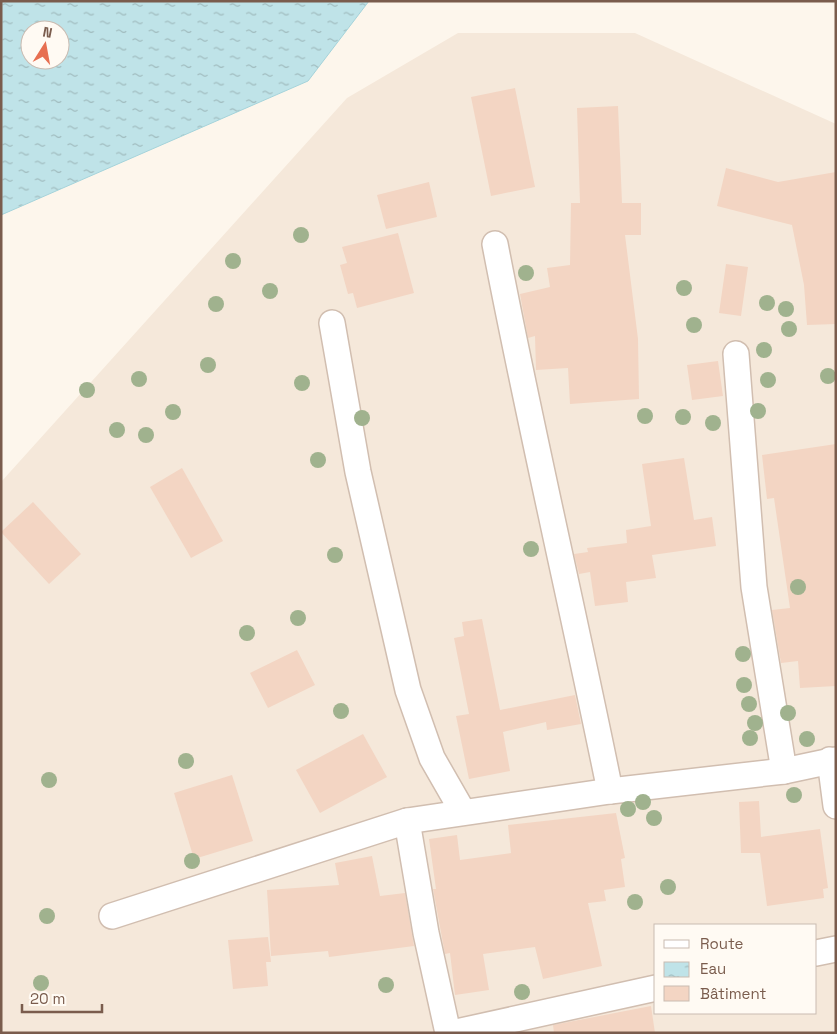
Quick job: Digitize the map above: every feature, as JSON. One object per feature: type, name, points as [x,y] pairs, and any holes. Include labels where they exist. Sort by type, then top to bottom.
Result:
[{"type":"street","points":[[495,244],[530,420],[571,599],[610,791]]},
{"type":"street","points":[[332,322],[358,472],[408,690],[432,758],[463,812]]},
{"type":"street","points":[[736,354],[754,587],[784,771]]},
{"type":"street","points":[[112,916],[407,821],[463,812],[610,791],[784,771],[833,760],[836,806]]},
{"type":"street","points":[[407,821],[426,933],[450,1033],[654,988]]},
{"type":"street","points":[[817,953],[836,949]]},
{"type":"shaded area","points":[[458,33],[635,33],[836,124],[836,1033],[1,1033],[1,482],[347,98]]},
{"type":"water","points":[[1,1],[369,1],[308,81],[1,215]]},
{"type":"building","points":[[515,88],[535,187],[491,196],[471,97]]},
{"type":"building","points":[[618,106],[622,203],[641,203],[641,235],[625,235],[638,339],[639,399],[570,404],[568,368],[536,370],[535,336],[528,338],[520,294],[550,287],[547,268],[570,265],[571,203],[580,203],[577,108]]},
{"type":"building","points":[[726,168],[778,182],[836,172],[836,324],[807,325],[804,285],[792,225],[717,206]]},
{"type":"building","points":[[429,182],[437,217],[386,229],[377,195]]},
{"type":"building","points":[[398,233],[414,293],[357,308],[353,293],[348,294],[340,265],[347,263],[342,247]]},
{"type":"building","points":[[726,264],[748,267],[741,316],[719,313]]},
{"type":"building","points":[[718,361],[723,396],[692,400],[687,365]]},
{"type":"building","points":[[836,444],[836,686],[800,688],[798,661],[781,663],[772,610],[790,608],[774,498],[767,499],[762,455]]},
{"type":"building","points":[[684,458],[694,520],[712,517],[716,546],[652,555],[656,578],[626,582],[628,602],[595,606],[590,572],[579,574],[574,554],[588,552],[587,548],[627,543],[626,530],[651,526],[642,464]]},
{"type":"building","points":[[182,468],[223,541],[191,558],[150,487]]},
{"type":"building","points":[[33,502],[81,554],[49,584],[1,532]]},
{"type":"building","points":[[482,619],[500,710],[575,695],[581,724],[547,730],[546,722],[503,732],[510,771],[469,779],[456,716],[469,714],[454,638],[464,636],[462,622]]},
{"type":"building","points":[[297,650],[315,685],[268,708],[250,673]]},
{"type":"building","points":[[363,734],[387,777],[320,813],[296,770]]},
{"type":"building","points":[[232,775],[253,841],[194,859],[174,793]]},
{"type":"building","points":[[759,801],[761,837],[820,829],[828,888],[823,889],[824,898],[767,906],[760,853],[741,853],[739,802]]},
{"type":"building","points":[[616,813],[625,858],[621,859],[625,887],[604,890],[606,901],[588,903],[602,966],[543,979],[535,947],[483,954],[489,990],[455,995],[450,953],[445,954],[433,889],[436,889],[429,839],[457,835],[460,860],[511,853],[508,825]]},
{"type":"building","points":[[372,856],[380,896],[405,893],[414,946],[329,957],[328,951],[271,956],[267,890],[339,885],[335,863]]},
{"type":"building","points":[[268,937],[271,962],[266,962],[268,986],[233,989],[228,940]]},
{"type":"building","points":[[651,1006],[655,1033],[554,1033],[553,1025]]}]
